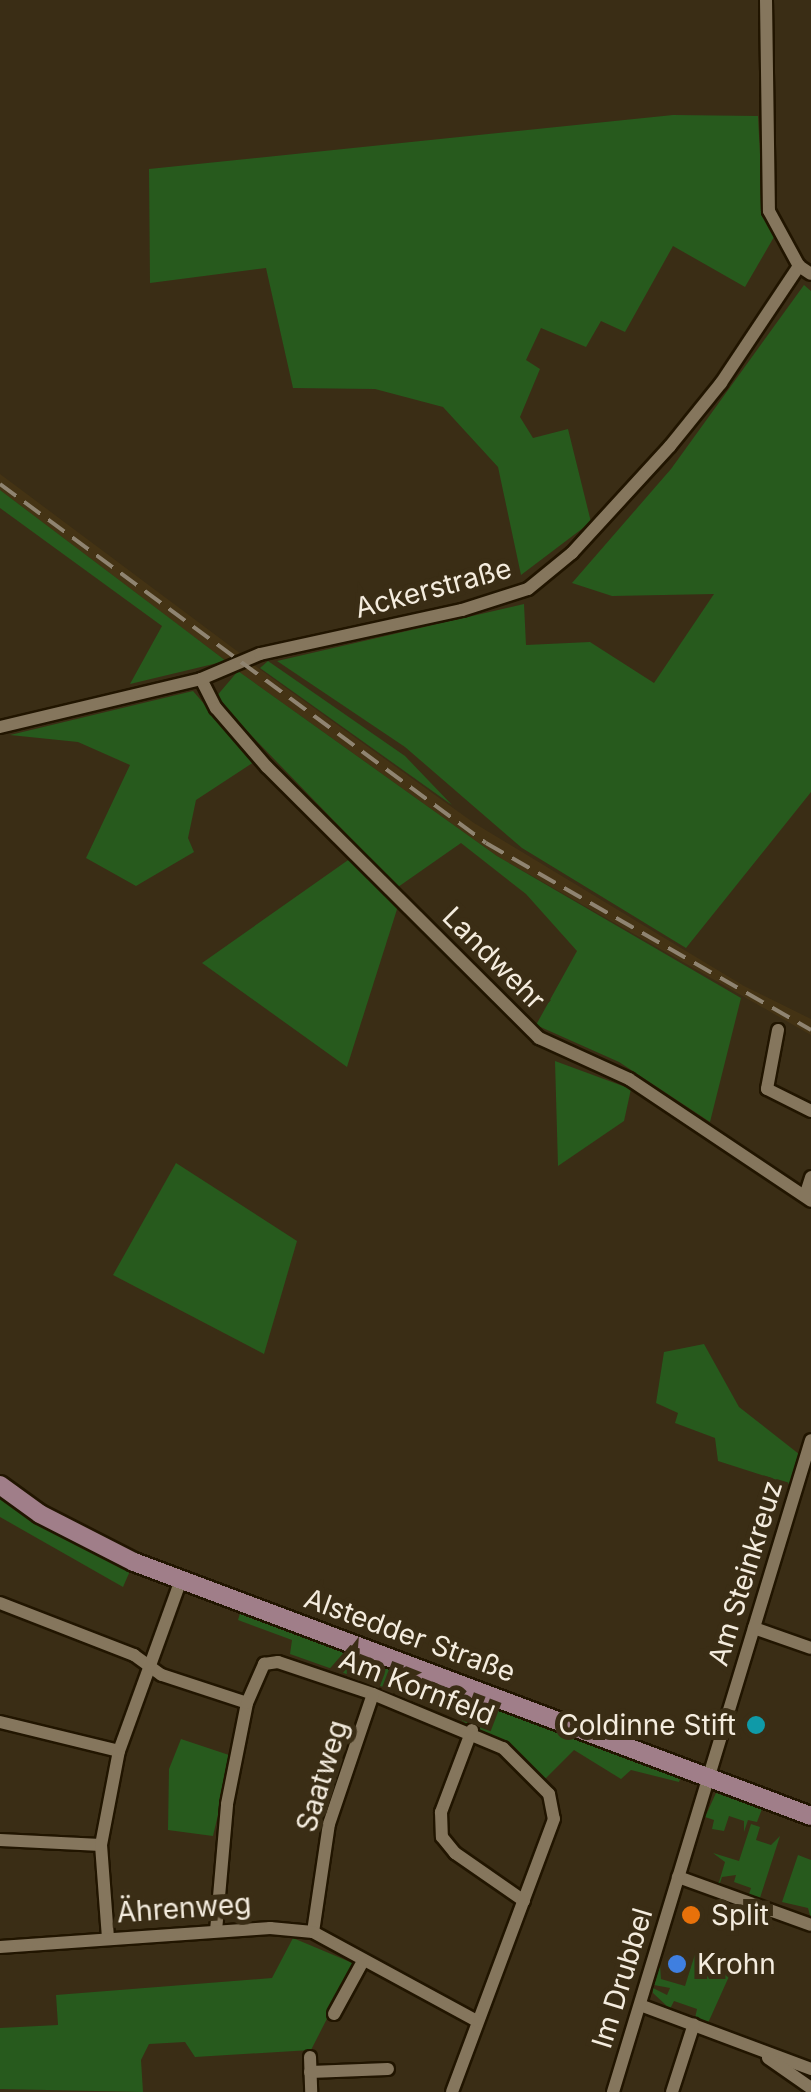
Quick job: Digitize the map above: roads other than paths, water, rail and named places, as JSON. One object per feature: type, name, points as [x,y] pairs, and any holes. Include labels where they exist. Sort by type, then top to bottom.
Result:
[{"type":"street","points":[[766,0],[765,191],[776,231],[798,266],[811,274]]},
{"type":"street","name":"Ackerstraße","points":[[0,726],[201,679],[260,654],[462,610],[547,578],[711,396],[798,266]]},
{"type":"street","name":"Landwehr","points":[[201,679],[267,767],[539,1038],[629,1080],[808,1199]]},
{"type":"street","points":[[778,1030],[767,1088],[811,1111]]},
{"type":"street","points":[[808,1199],[811,1177]]},
{"type":"street","name":"Am Steinkreuz","points":[[708,1777],[811,1440]]},
{"type":"street","name":"Alstedder Straße","points":[[0,1485],[100,1547],[811,1816]]},
{"type":"street","points":[[108,1938],[101,1845],[119,1751],[181,1580]]},
{"type":"street","points":[[0,1603],[248,1703]]},
{"type":"street","points":[[754,1628],[811,1648]]},
{"type":"street","name":"Am Kornfeld","points":[[216,1931],[227,1804],[248,1703],[260,1668],[270,1661],[472,1730],[503,1748],[552,1801],[554,1819],[452,2092]]},
{"type":"street","name":"Saatweg","points":[[313,1932],[329,1824],[374,1694]]},
{"type":"street","points":[[0,1722],[119,1751]]},
{"type":"street","points":[[472,1730],[441,1812],[442,1836],[455,1854],[524,1901]]},
{"type":"street","name":"Im Drubbel","points":[[614,2092],[708,1777]]},
{"type":"street","points":[[0,1840],[101,1845]]},
{"type":"street","name":"Im Drubbel","points":[[678,1877],[811,1925]]},
{"type":"street","name":"Ährenweg","points":[[0,1947],[216,1931],[313,1932],[477,2021]]},
{"type":"street","points":[[334,2014],[363,1961]]},
{"type":"street","points":[[640,2005],[811,2069]]},
{"type":"street","points":[[672,2092],[694,2024]]},
{"type":"street","points":[[750,2046],[811,2088]]},
{"type":"street","points":[[311,2092],[310,2064],[388,2069]]},
{"type":"railway","points":[[0,484],[486,843],[811,1030]]},
{"type":"place","name":"Coldinne Stift","points":[[756,1725]]},
{"type":"place","name":"Split","points":[[691,1915]]},
{"type":"place","name":"Krohn","points":[[677,1964]]}]
